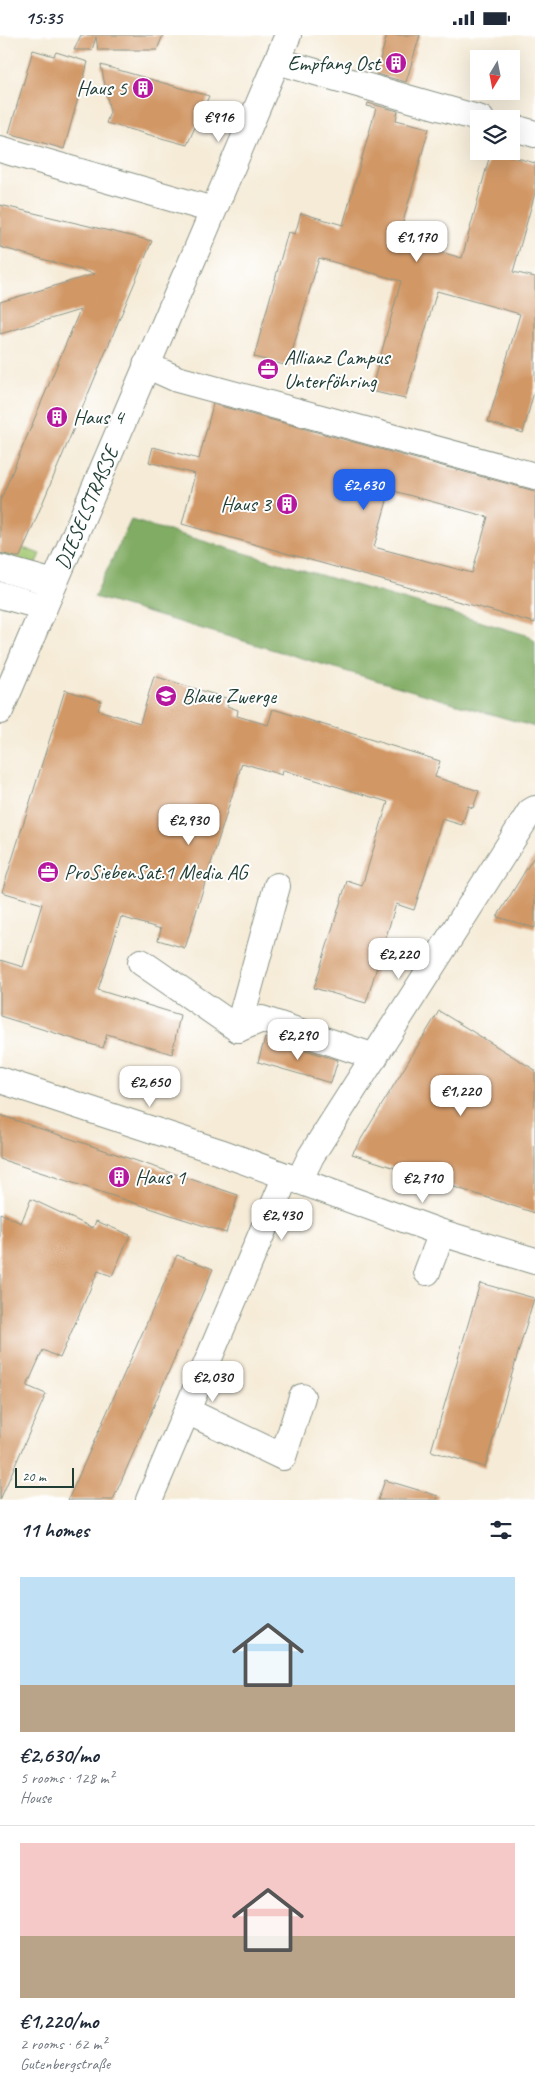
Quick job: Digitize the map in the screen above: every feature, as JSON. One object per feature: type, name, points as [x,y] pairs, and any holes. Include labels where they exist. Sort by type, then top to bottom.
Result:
[{"type":"street","name":"DIESELSTRASSE","points":[[0,711],[288,35]]},
{"type":"street","points":[[277,61],[470,116]]},
{"type":"street","points":[[520,130],[535,134]]},
{"type":"street","points":[[0,149],[213,210]]},
{"type":"street","points":[[146,365],[177,379],[535,476]]},
{"type":"street","points":[[0,568],[54,583]]},
{"type":"street","points":[[0,595],[44,607]]},
{"type":"street","points":[[150,1500],[187,1411],[293,1179],[311,1156],[530,812],[535,809]]},
{"type":"street","points":[[238,1029],[277,887]]},
{"type":"street","points":[[141,962],[238,1029]]},
{"type":"street","points":[[238,1029],[262,1019],[374,1057]]},
{"type":"street","points":[[0,1080],[220,1152],[442,1233],[535,1261]]},
{"type":"street","points":[[427,1272],[442,1233]]},
{"type":"street","points":[[187,1411],[283,1457],[302,1397]]},
{"type":"green space","points":[[131,520],[530,636],[535,641],[535,727],[94,597]]},
{"type":"green space","points":[[23,548],[40,554],[34,567],[1,558],[3,552]]},
{"type":"building","points":[[81,35],[163,35],[157,50],[98,50],[96,37],[92,50],[74,50]]},
{"type":"building","points":[[387,35],[420,35],[406,82],[376,74]]},
{"type":"building","points":[[33,50],[54,56],[56,52],[88,62],[64,149],[9,133]]},
{"type":"building","points":[[101,65],[209,96],[187,145],[106,123],[110,112]]},
{"type":"building","points":[[368,103],[398,111],[396,120],[429,128],[398,240],[462,258],[489,160],[520,159],[535,163],[535,193],[513,272],[535,277],[535,388],[523,433],[488,422],[520,314],[437,291],[405,399],[371,391],[401,281],[319,258],[288,366],[254,357],[288,232],[295,234],[301,213],[343,225],[376,108],[367,106]]},
{"type":"building","name":"Haus 4","points":[[0,205],[152,241],[20,557],[0,553],[0,501],[80,310],[0,334],[0,302],[95,274],[0,247]]},
{"type":"building","name":"Haus 3","points":[[213,404],[535,491],[535,623],[182,524],[195,474],[149,462],[153,447],[199,459]],"holes":[[[390,490],[488,517],[472,573],[374,547]]]},
{"type":"building","name":"ProSiebenSat.1 Media AG","points":[[154,676],[229,699],[227,706],[238,710],[237,716],[268,725],[273,709],[440,761],[435,777],[479,791],[473,808],[468,806],[462,825],[442,819],[414,910],[396,904],[366,1003],[314,988],[347,881],[362,886],[388,802],[283,770],[282,775],[242,763],[185,948],[158,940],[161,929],[121,917],[98,990],[180,1015],[172,1054],[107,1034],[103,1048],[0,1016],[0,960],[23,967],[42,904],[2,892],[65,690],[101,701],[98,710],[140,723]]},
{"type":"building","points":[[535,855],[535,928],[497,917]]},
{"type":"building","points":[[439,1011],[535,1070],[535,1213],[352,1154]]},
{"type":"building","points":[[265,1038],[338,1060],[331,1083],[258,1062]]},
{"type":"building","name":"Haus 1","points":[[0,1115],[238,1195],[226,1233],[0,1159]]},
{"type":"building","points":[[31,1199],[93,1228],[96,1221],[130,1235],[112,1276],[98,1271],[60,1358],[43,1350],[27,1386],[46,1394],[0,1500],[0,1213],[21,1223]]},
{"type":"building","points":[[177,1255],[213,1269],[113,1500],[68,1500]]},
{"type":"building","points":[[480,1283],[534,1298],[485,1467],[431,1451]]},
{"type":"building","points":[[385,1480],[438,1496],[437,1500],[378,1500]]},
{"type":"place","name":"Empfang Ost","points":[[396,63]]},
{"type":"place","name":"Haus 5","points":[[143,88]]},
{"type":"place","name":"Allianz Campus Unterföhring","points":[[268,369]]},
{"type":"place","name":"Haus 4","points":[[57,417]]},
{"type":"place","name":"Haus 3","points":[[287,504]]},
{"type":"place","name":"Blaue Zwerge","points":[[166,696]]},
{"type":"place","name":"ProSiebenSat.1 Media AG","points":[[48,872]]},
{"type":"place","name":"Haus 1","points":[[119,1177]]}]
